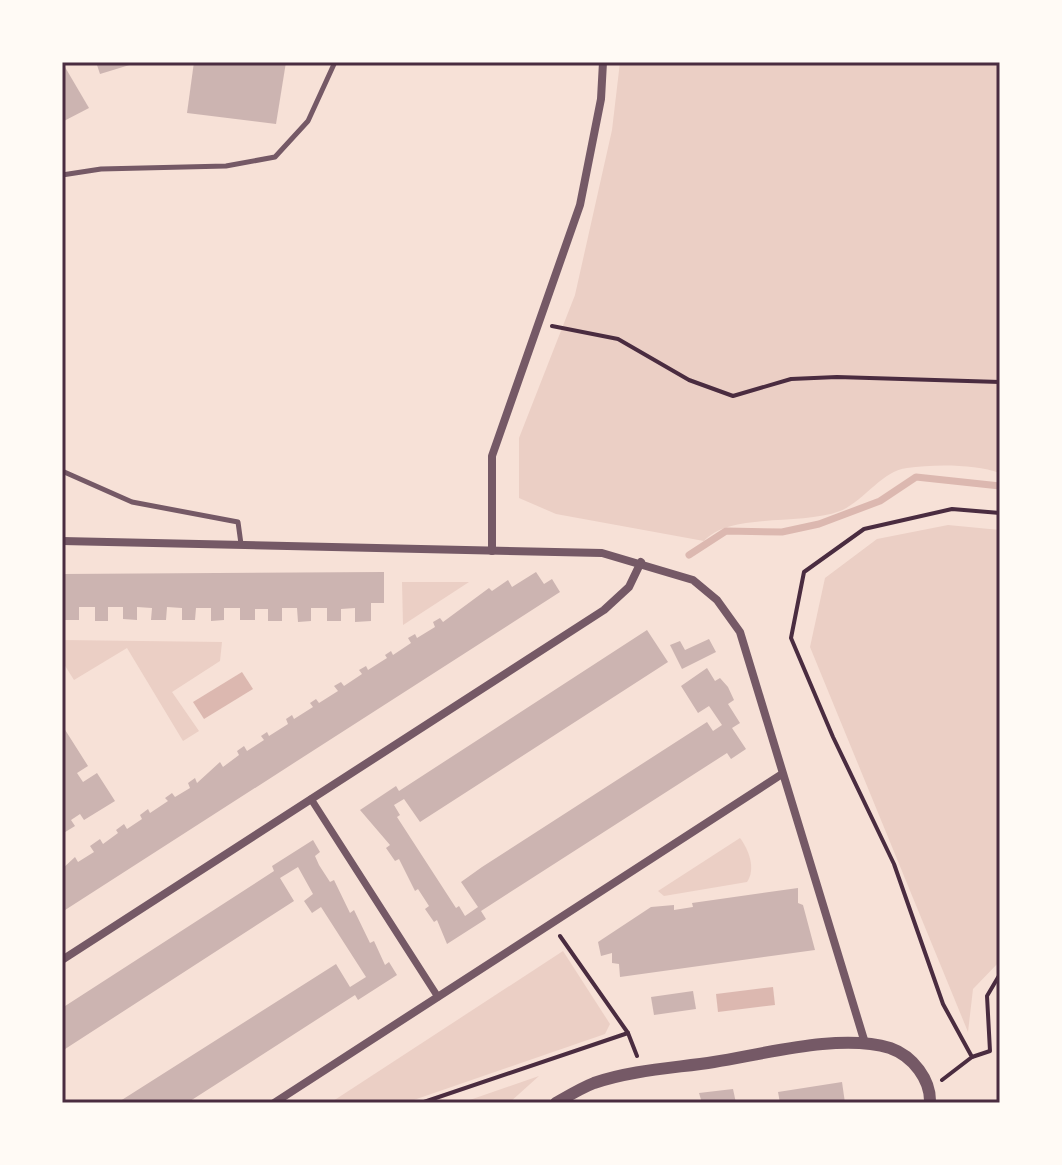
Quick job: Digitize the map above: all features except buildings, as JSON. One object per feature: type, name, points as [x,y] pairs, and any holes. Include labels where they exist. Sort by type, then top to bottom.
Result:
[{"type":"street","points":[[492,551],[492,456],[580,205],[601,99],[603,62]]},
{"type":"street","points":[[62,541],[602,553],[641,562],[693,580],[717,600],[740,632],[865,1043]]},
{"type":"street","points":[[62,960],[604,610],[629,587],[641,562]]},
{"type":"street","points":[[274,1103],[782,774]]},
{"type":"street","points":[[311,799],[438,997]]},
{"type":"street","points":[[556,1103],[593,1083],[643,1072],[828,1045],[865,1043],[892,1049],[914,1063],[930,1088],[930,1103]]},
{"type":"lane","points":[[62,175],[101,169],[226,166],[275,157],[308,121],[335,62]]},
{"type":"lane","points":[[62,471],[132,502],[238,522],[242,545]]},
{"type":"path","points":[[537,323],[618,339],[689,380],[733,396],[791,379],[837,377],[1000,382]]},
{"type":"path","points":[[972,1057],[943,1004],[894,864],[791,638],[804,572],[864,529],[952,509],[1000,513]]},
{"type":"path","points":[[421,1103],[628,1033],[552,924]]},
{"type":"path","points":[[930,1088],[972,1057],[990,1051],[987,996],[1000,974]]},
{"type":"shaded area","points":[[620,62],[1000,62],[1000,473],[954,466],[898,470],[840,511],[731,526],[704,541],[556,514],[519,498],[519,438],[575,295],[612,130]]},
{"type":"shaded area","points":[[948,525],[1000,530],[1000,961],[973,989],[968,1032],[810,647],[825,578],[877,539]]},
{"type":"shaded area","points":[[402,582],[469,582],[403,625]]},
{"type":"shaded area","points":[[62,640],[222,642],[220,661],[172,692],[199,731],[183,741],[127,648],[74,680],[62,661]]},
{"type":"shaded area","points":[[242,672],[253,689],[204,719],[193,702]]},
{"type":"shaded area","points":[[740,838],[750,860],[751,871],[747,882],[664,896],[658,891]]},
{"type":"shaded area","points":[[563,951],[610,1024],[605,1034],[405,1103],[330,1103]]},
{"type":"shaded area","points":[[773,987],[775,1005],[718,1012],[716,994]]},
{"type":"shaded area","points":[[539,1076],[509,1103],[461,1103]]},
{"type":"waterway","points":[[689,555],[726,531],[782,532],[819,524],[880,501],[916,477],[1000,486]]}]
